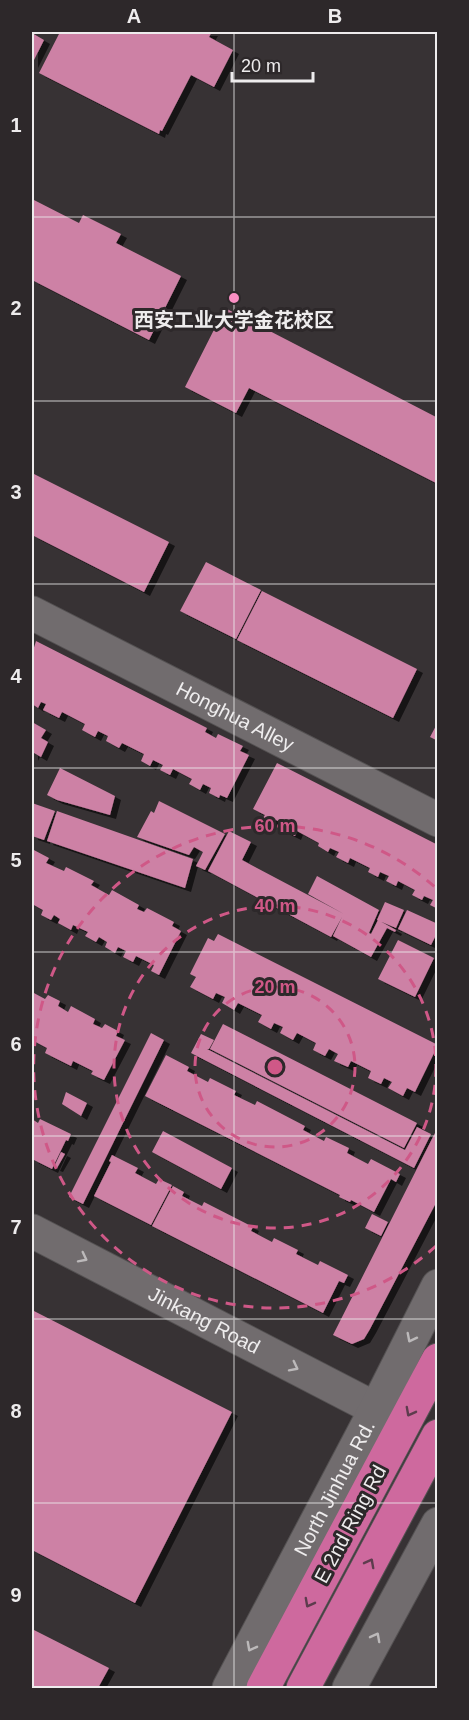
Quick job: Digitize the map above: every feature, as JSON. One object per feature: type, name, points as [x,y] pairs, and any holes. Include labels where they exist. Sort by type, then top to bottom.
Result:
[{"type":"highway","name":"E 2nd Ring Rd","points":[[264,1689],[438,1360]]},
{"type":"highway","name":"E 2nd Ring Rd","points":[[303,1689],[438,1436]]},
{"type":"street","name":"Honghua Alley","points":[[32,613],[438,820]]},
{"type":"street","name":"Jinkang Road","points":[[32,1231],[376,1409]]},
{"type":"street","name":"North Jinhua Rd.","points":[[229,1689],[438,1286]]},
{"type":"street","points":[[349,1689],[438,1524]]},
{"type":"building","points":[[60,32],[212,32],[209,37],[233,50],[214,87],[191,75],[159,134],[39,73]]},
{"type":"building","points":[[32,33],[44,40],[32,64]]},
{"type":"building","points":[[32,199],[79,223],[83,215],[121,234],[116,243],[181,276],[149,340],[32,280]]},
{"type":"building","points":[[225,308],[438,418],[438,484],[249,388],[236,413],[185,387]]},
{"type":"building","points":[[32,473],[169,542],[144,592],[32,535]]},
{"type":"building","points":[[206,562],[261,590],[236,639],[180,611]]},
{"type":"building","points":[[262,591],[417,669],[393,718],[237,640]]},
{"type":"building","points":[[36,641],[207,728],[205,732],[216,738],[218,734],[243,746],[240,751],[249,755],[227,798],[220,795],[219,798],[209,793],[211,788],[203,784],[200,790],[189,784],[192,779],[173,769],[170,775],[160,770],[163,765],[153,760],[150,766],[141,761],[144,754],[122,743],[119,748],[106,741],[108,736],[98,731],[95,737],[82,730],[85,724],[62,712],[59,718],[43,710],[46,704],[41,702],[38,708],[32,704],[32,654]]},
{"type":"building","points":[[32,722],[46,730],[41,738],[48,742],[41,757],[34,753],[32,757]]},
{"type":"building","points":[[438,722],[438,741],[430,737]]},
{"type":"building","points":[[277,763],[438,845],[438,909],[430,905],[433,900],[424,896],[422,900],[412,895],[415,890],[398,881],[396,886],[386,881],[389,876],[380,872],[378,877],[368,872],[370,868],[350,858],[348,863],[336,857],[339,852],[330,848],[328,852],[318,846],[319,843],[297,831],[295,836],[283,830],[285,825],[276,820],[274,824],[263,818],[265,815],[253,809]]},
{"type":"building","points":[[60,768],[115,796],[110,815],[47,795]]},
{"type":"building","points":[[159,801],[225,834],[205,870],[196,866],[203,852],[194,847],[189,855],[137,837],[151,811],[154,813]]},
{"type":"building","points":[[32,803],[55,811],[44,840],[32,836]]},
{"type":"building","points":[[57,811],[193,859],[185,888],[47,841]]},
{"type":"building","points":[[229,831],[251,842],[242,860],[344,914],[308,894],[317,876],[379,910],[369,933],[371,934],[378,920],[396,930],[395,932],[387,928],[371,957],[333,936],[342,917],[331,937],[208,871]]},
{"type":"building","points":[[32,849],[49,858],[46,863],[64,871],[66,867],[94,881],[91,885],[109,895],[112,890],[139,905],[137,909],[144,912],[147,908],[174,922],[172,926],[181,931],[159,975],[151,971],[154,965],[136,956],[133,962],[123,957],[126,951],[118,947],[115,953],[105,947],[107,942],[99,937],[96,942],[85,936],[88,932],[73,925],[71,930],[58,923],[60,919],[54,915],[51,920],[41,915],[43,910],[32,904]]},
{"type":"building","points":[[385,902],[404,910],[396,928],[377,920]]},
{"type":"building","points":[[407,910],[438,924],[438,931],[431,945],[398,929]]},
{"type":"building","points":[[218,934],[438,1045],[415,1092],[407,1088],[403,1096],[388,1088],[392,1082],[384,1078],[381,1084],[368,1078],[371,1071],[351,1061],[348,1067],[334,1061],[338,1054],[329,1049],[325,1056],[313,1050],[316,1043],[297,1033],[293,1040],[280,1033],[283,1027],[274,1023],[271,1029],[258,1022],[262,1015],[238,1003],[234,1010],[222,1003],[225,997],[216,993],[213,999],[190,987],[196,977],[190,974],[208,938],[214,941]]},
{"type":"building","points":[[398,940],[434,958],[415,997],[378,979]]},
{"type":"building","points":[[32,992],[45,999],[48,995],[60,1001],[58,1006],[68,1012],[71,1006],[95,1019],[93,1024],[102,1028],[105,1024],[118,1031],[116,1036],[125,1040],[104,1080],[91,1074],[93,1071],[73,1061],[71,1066],[45,1053],[47,1048],[32,1040]]},
{"type":"building","points":[[223,1024],[417,1123],[404,1148],[210,1049]]},
{"type":"building","points":[[151,1033],[164,1040],[83,1204],[69,1197]]},
{"type":"building","points":[[201,1034],[214,1040],[207,1049],[405,1150],[417,1127],[431,1134],[414,1168],[191,1053]]},
{"type":"building","points":[[166,1055],[189,1067],[187,1071],[208,1082],[210,1078],[236,1091],[234,1095],[255,1105],[257,1101],[305,1126],[303,1130],[324,1141],[326,1137],[349,1148],[347,1153],[368,1164],[371,1159],[400,1174],[396,1182],[391,1179],[374,1212],[351,1200],[350,1202],[339,1197],[340,1195],[145,1096]]},
{"type":"building","points":[[66,1092],[87,1103],[81,1116],[62,1104]]},
{"type":"building","points":[[32,1119],[38,1123],[40,1119],[71,1134],[52,1169],[32,1159]]},
{"type":"building","points":[[438,1127],[438,1199],[370,1329],[364,1339],[352,1344],[333,1335]]},
{"type":"building","points":[[163,1131],[232,1168],[221,1189],[152,1152]]},
{"type":"building","points":[[61,1152],[65,1154],[57,1168],[54,1167]]},
{"type":"building","points":[[112,1155],[138,1168],[135,1173],[156,1184],[159,1179],[172,1185],[151,1225],[94,1196],[111,1162],[109,1161]]},
{"type":"building","points":[[173,1186],[184,1192],[182,1196],[202,1206],[204,1202],[253,1227],[251,1231],[272,1242],[274,1238],[298,1250],[296,1254],[318,1265],[320,1261],[348,1275],[344,1283],[339,1281],[323,1313],[152,1226]]},
{"type":"building","points":[[372,1214],[388,1222],[381,1236],[365,1228]]},
{"type":"building","points":[[32,1310],[232,1412],[135,1603],[32,1550]]},
{"type":"building","points":[[32,1629],[109,1668],[98,1688],[32,1688]]},
{"type":"place","name":"西安工业大学金花校区","points":[[234,298]]}]
